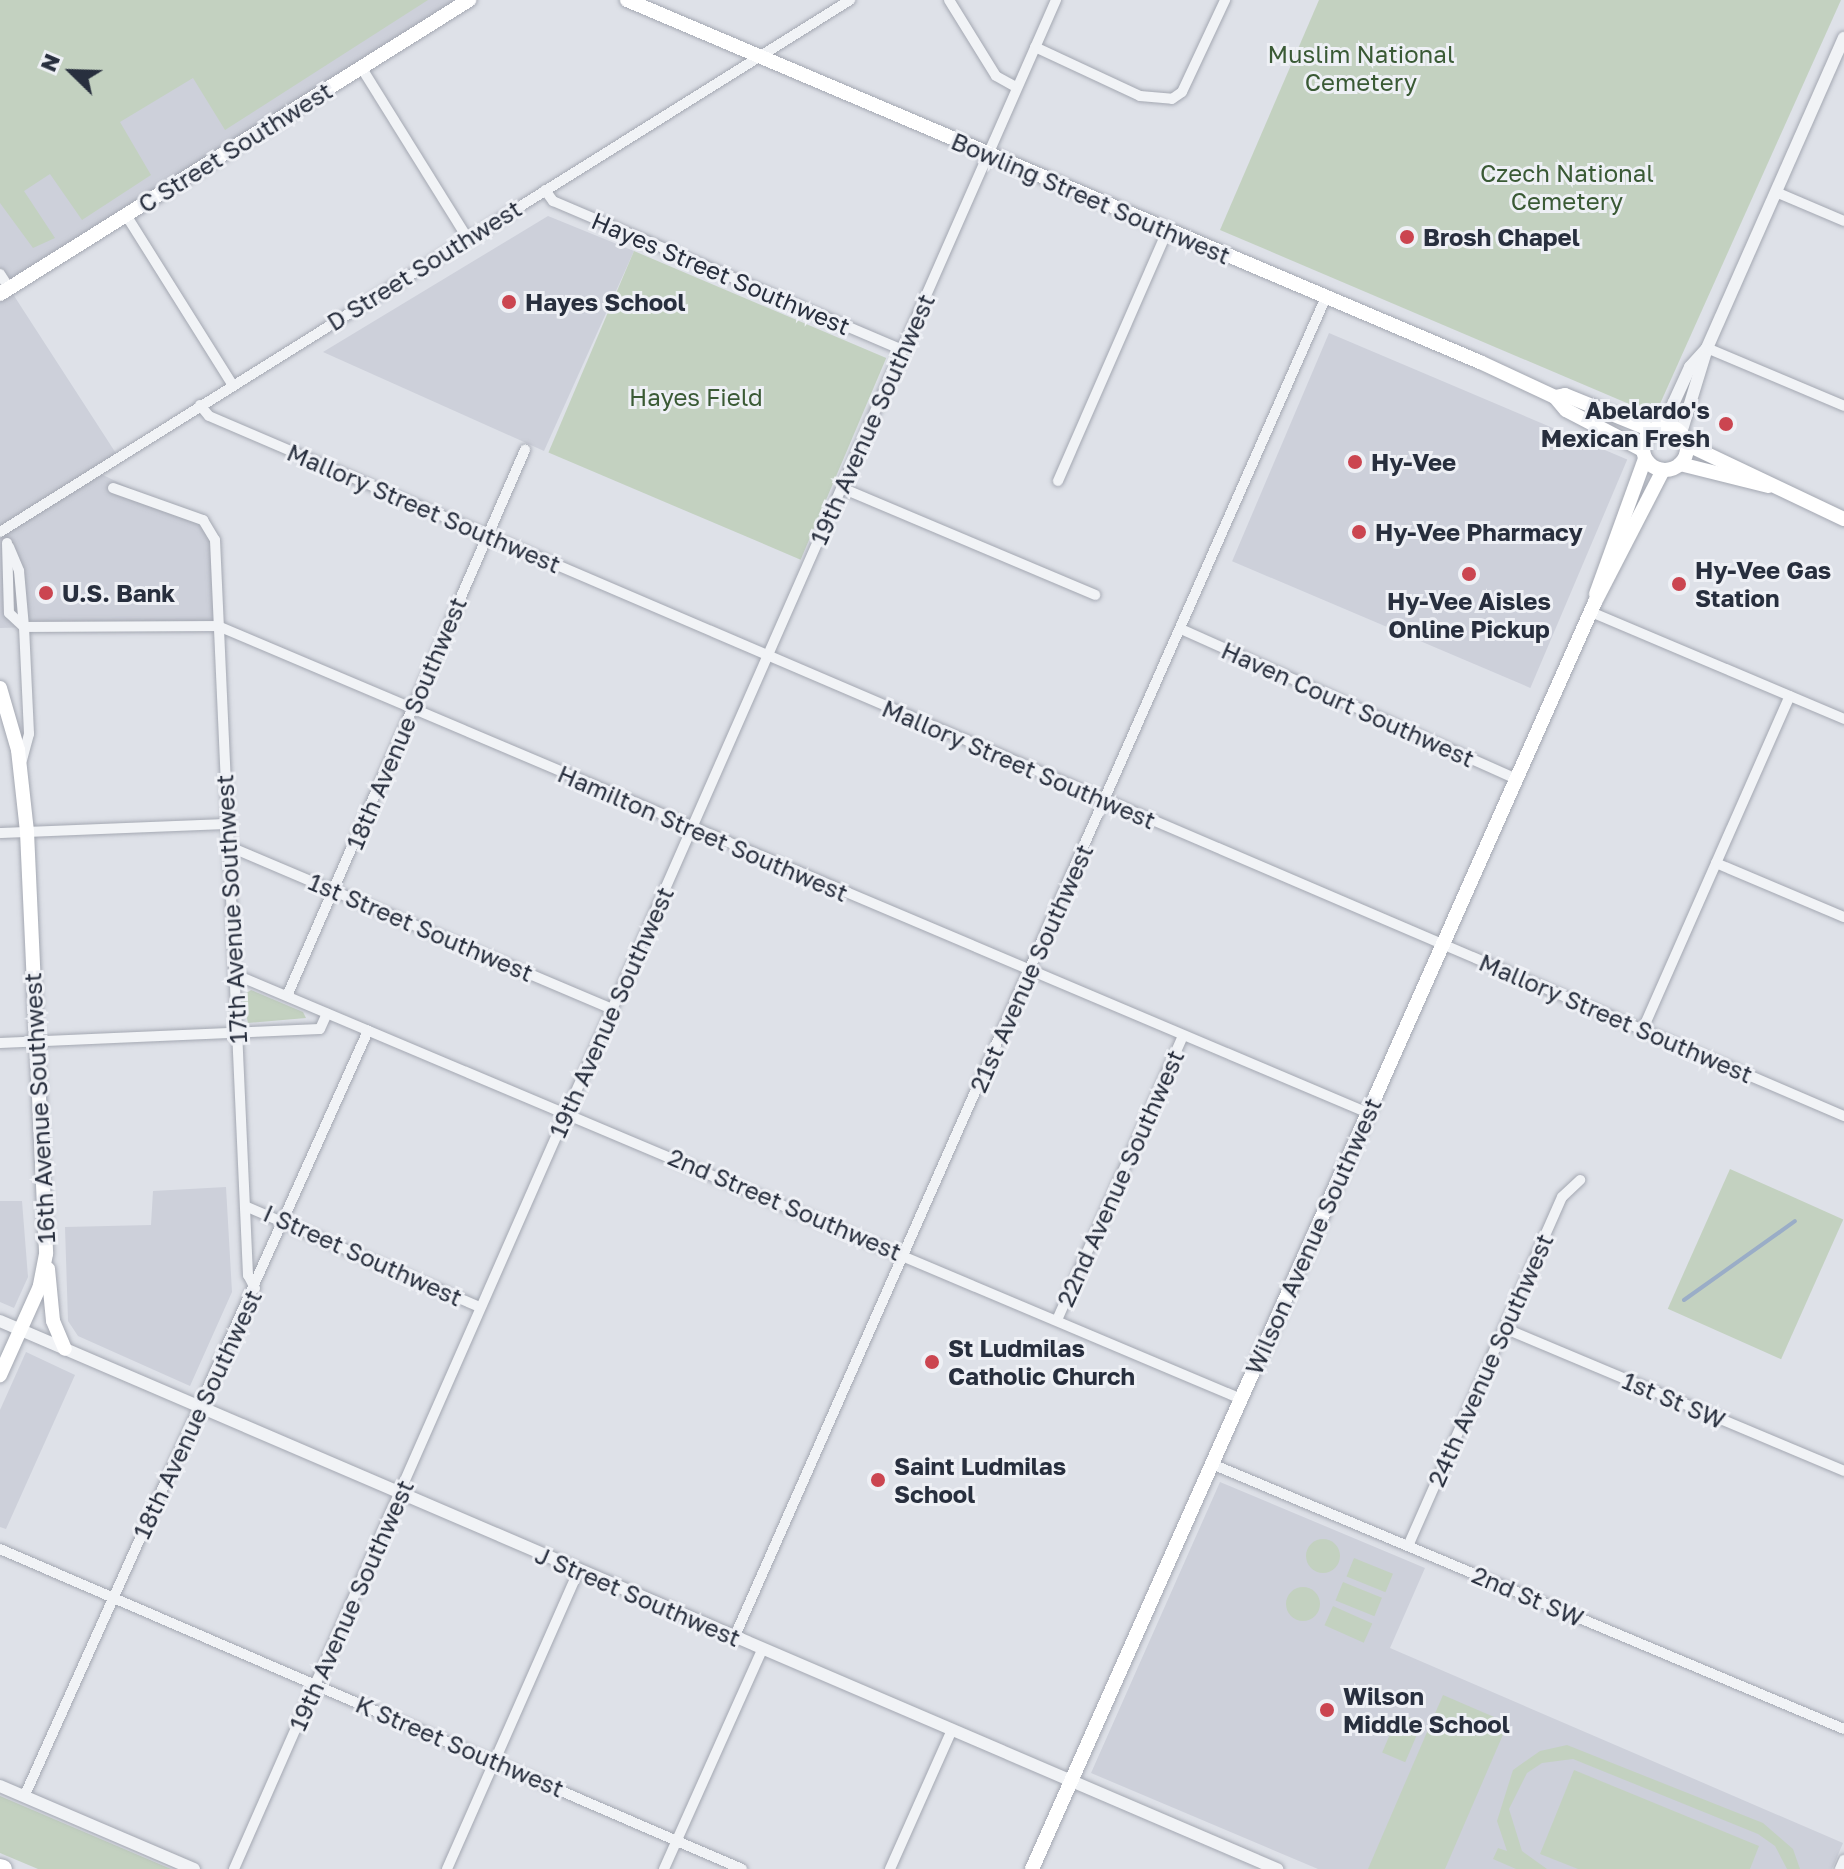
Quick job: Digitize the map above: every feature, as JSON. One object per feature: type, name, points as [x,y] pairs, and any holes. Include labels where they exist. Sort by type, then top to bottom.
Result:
[{"type":"main road","name":"C Street Southwest","points":[[5,291],[469,0]]},
{"type":"main road","name":"Bowling Street Southwest","points":[[627,0],[1555,397],[1566,410],[1644,454],[1663,470]]},
{"type":"main road","name":"Bowling Street Southwest","points":[[1555,397],[1565,395],[1684,438]]},
{"type":"main road","name":"Wilson Avenue Southwest","points":[[1593,607],[1644,454],[1657,428]]},
{"type":"main road","points":[[1680,464],[1684,438],[1769,486],[1844,519]]},
{"type":"main road","points":[[1663,470],[1680,464],[1769,486]]},
{"type":"main road","name":"Wilson Avenue Southwest","points":[[1032,1869],[1593,607],[1663,470]]},
{"type":"main road","name":"16th Avenue Southwest","points":[[0,688],[20,769],[27,832],[46,1254],[21,1330],[0,1375]]},
{"type":"main road","points":[[46,1254],[53,1321],[65,1349]]},
{"type":"street","name":"D Street Southwest","points":[[0,532],[850,0]]},
{"type":"street","points":[[949,0],[996,76],[1016,87]]},
{"type":"street","name":"19th Avenue Southwest","points":[[234,1869],[1056,0]]},
{"type":"street","points":[[1035,47],[1140,96],[1172,99],[1182,92],[1225,0]]},
{"type":"street","points":[[1684,438],[1707,348],[1844,38]]},
{"type":"street","points":[[361,67],[467,237]]},
{"type":"street","name":"Hayes Street Southwest","points":[[545,190],[553,201],[902,350]]},
{"type":"street","points":[[1776,192],[1844,221]]},
{"type":"street","points":[[126,215],[232,384]]},
{"type":"street","points":[[1058,481],[1167,231]]},
{"type":"street","points":[[0,274],[5,291]]},
{"type":"street","name":"21st Avenue Southwest","points":[[734,1638],[1326,297]]},
{"type":"street","points":[[1707,348],[1844,406]]},
{"type":"street","points":[[1657,428],[1690,367],[1707,348]]},
{"type":"street","name":"Mallory Street Southwest","points":[[200,405],[209,416],[1844,1116]]},
{"type":"street","name":"18th Avenue Southwest","points":[[287,996],[525,450]]},
{"type":"street","name":"17th Avenue Southwest","points":[[113,488],[211,528],[248,1275],[255,1288]]},
{"type":"street","points":[[842,488],[1095,595]]},
{"type":"street","points":[[0,532],[19,571],[24,627],[29,734],[20,769]]},
{"type":"street","points":[[1593,607],[1844,719]]},
{"type":"street","name":"Hamilton Street Southwest","points":[[24,627],[218,626],[411,711],[1368,1113]]},
{"type":"street","name":"Haven Court Southwest","points":[[1181,629],[1516,779]]},
{"type":"street","points":[[1642,1031],[1790,696]]},
{"type":"street","points":[[0,833],[227,824]]},
{"type":"street","name":"1st Street Southwest","points":[[228,846],[612,1009]]},
{"type":"street","points":[[1716,863],[1844,917]]},
{"type":"street","name":"2nd Street Southwest","points":[[234,974],[1241,1399]]},
{"type":"street","points":[[0,1043],[320,1029],[327,1013]]},
{"type":"street","name":"18th Avenue Southwest","points":[[24,1797],[368,1031]]},
{"type":"street","name":"22nd Avenue Southwest","points":[[1057,1320],[1183,1036]]},
{"type":"street","name":"24th Avenue Southwest","points":[[1408,1546],[1562,1197],[1580,1180]]},
{"type":"street","name":"I Street Southwest","points":[[245,1206],[480,1307]]},
{"type":"street","name":"J Street Southwest","points":[[0,1321],[951,1732],[1277,1869]]},
{"type":"street","name":"1st St SW","points":[[1504,1328],[1844,1471]]},
{"type":"street","name":"2nd St SW","points":[[1212,1464],[1844,1729]]},
{"type":"street","name":"K Street Southwest","points":[[0,1549],[742,1869]]},
{"type":"street","points":[[447,1869],[579,1570]]},
{"type":"street","points":[[664,1869],[762,1650]]},
{"type":"street","points":[[890,1869],[951,1732]]},
{"type":"street","points":[[0,1786],[194,1869]]},
{"type":"street","points":[[1840,1869],[1844,1860]]},
{"type":"shaded area","points":[[0,0],[469,0],[9,288],[119,458],[97,472],[211,528],[217,622],[0,628]]},
{"type":"shaded area","name":"Hayes School","points":[[548,216],[634,251],[544,451],[323,352]]},
{"type":"shaded area","points":[[1329,333],[1627,460],[1530,688],[1232,561]]},
{"type":"shaded area","points":[[226,1187],[232,1292],[190,1386],[78,1336],[68,1321],[65,1227],[151,1225],[153,1191]]},
{"type":"shaded area","points":[[0,1201],[22,1201],[28,1277],[14,1308],[0,1302]]},
{"type":"shaded area","points":[[26,1352],[75,1375],[6,1529],[0,1527],[0,1410]]},
{"type":"shaded area","name":"Wilson Middle School","points":[[1220,1482],[1425,1568],[1390,1648],[1843,1843],[1832,1869],[1318,1869],[1091,1773]]},
{"type":"green space","points":[[0,0],[428,0],[225,130],[193,78],[120,122],[151,175],[82,220],[50,174],[24,191],[55,238],[33,248],[0,203]]},
{"type":"green space","name":"Czech National Cemetery","points":[[1319,0],[1841,0],[1655,415],[1220,230]]},
{"type":"green space","name":"Hayes Field","points":[[634,251],[886,358],[801,560],[548,453]]},
{"type":"green space","points":[[251,990],[303,1012],[306,1018],[248,1023],[242,996]]},
{"type":"green space","points":[[1730,1169],[1843,1219],[1781,1359],[1668,1309]]},
{"type":"green space","points":[[1323,1539],[1335,1544],[1340,1556],[1335,1568],[1323,1573],[1311,1568],[1306,1556],[1311,1544]]},
{"type":"green space","points":[[1354,1558],[1393,1574],[1385,1592],[1347,1577]]},
{"type":"green space","points":[[1343,1582],[1382,1598],[1374,1616],[1336,1601]]},
{"type":"green space","points":[[1303,1587],[1315,1592],[1320,1604],[1315,1616],[1303,1621],[1291,1616],[1286,1604],[1291,1592]]},
{"type":"green space","points":[[1333,1606],[1372,1623],[1364,1643],[1324,1625]]},
{"type":"green space","points":[[1443,1695],[1508,1723],[1445,1869],[1368,1869]]},
{"type":"green space","points":[[1399,1713],[1422,1723],[1405,1762],[1382,1753]]},
{"type":"green space","points":[[1567,1745],[1763,1823],[1793,1849],[1800,1869],[1787,1869],[1775,1846],[1758,1834],[1573,1759],[1542,1763],[1527,1773],[1509,1809],[1522,1851],[1547,1869],[1516,1869],[1493,1859],[1498,1848],[1507,1851],[1497,1821],[1513,1770],[1540,1751]]},
{"type":"green space","points":[[1574,1770],[1759,1846],[1750,1869],[1578,1869],[1540,1854]]},
{"type":"green space","points":[[0,1796],[171,1869],[38,1869],[0,1853]]},
{"type":"waterway","points":[[1684,1300],[1795,1221]]},
{"type":"place","name":"Brosh Chapel","points":[[1407,237]]},
{"type":"place","name":"Hayes School","points":[[509,302]]},
{"type":"place","name":"Abelardo's Mexican Fresh","points":[[1726,424]]},
{"type":"place","name":"Hy-Vee","points":[[1355,462]]},
{"type":"place","name":"Hy-Vee Pharmacy","points":[[1359,532]]},
{"type":"place","name":"Hy-Vee Aisles Online Pickup","points":[[1469,574]]},
{"type":"place","name":"Hy-Vee Gas Station","points":[[1679,584]]},
{"type":"place","name":"U.S. Bank","points":[[46,593]]},
{"type":"place","name":"St Ludmilas Catholic Church","points":[[932,1362]]},
{"type":"place","name":"Saint Ludmilas School","points":[[878,1480]]},
{"type":"place","name":"Wilson Middle School","points":[[1327,1710]]},
{"type":"park label","name":"Muslim National Cemetery","points":[[1361,68]]}]
